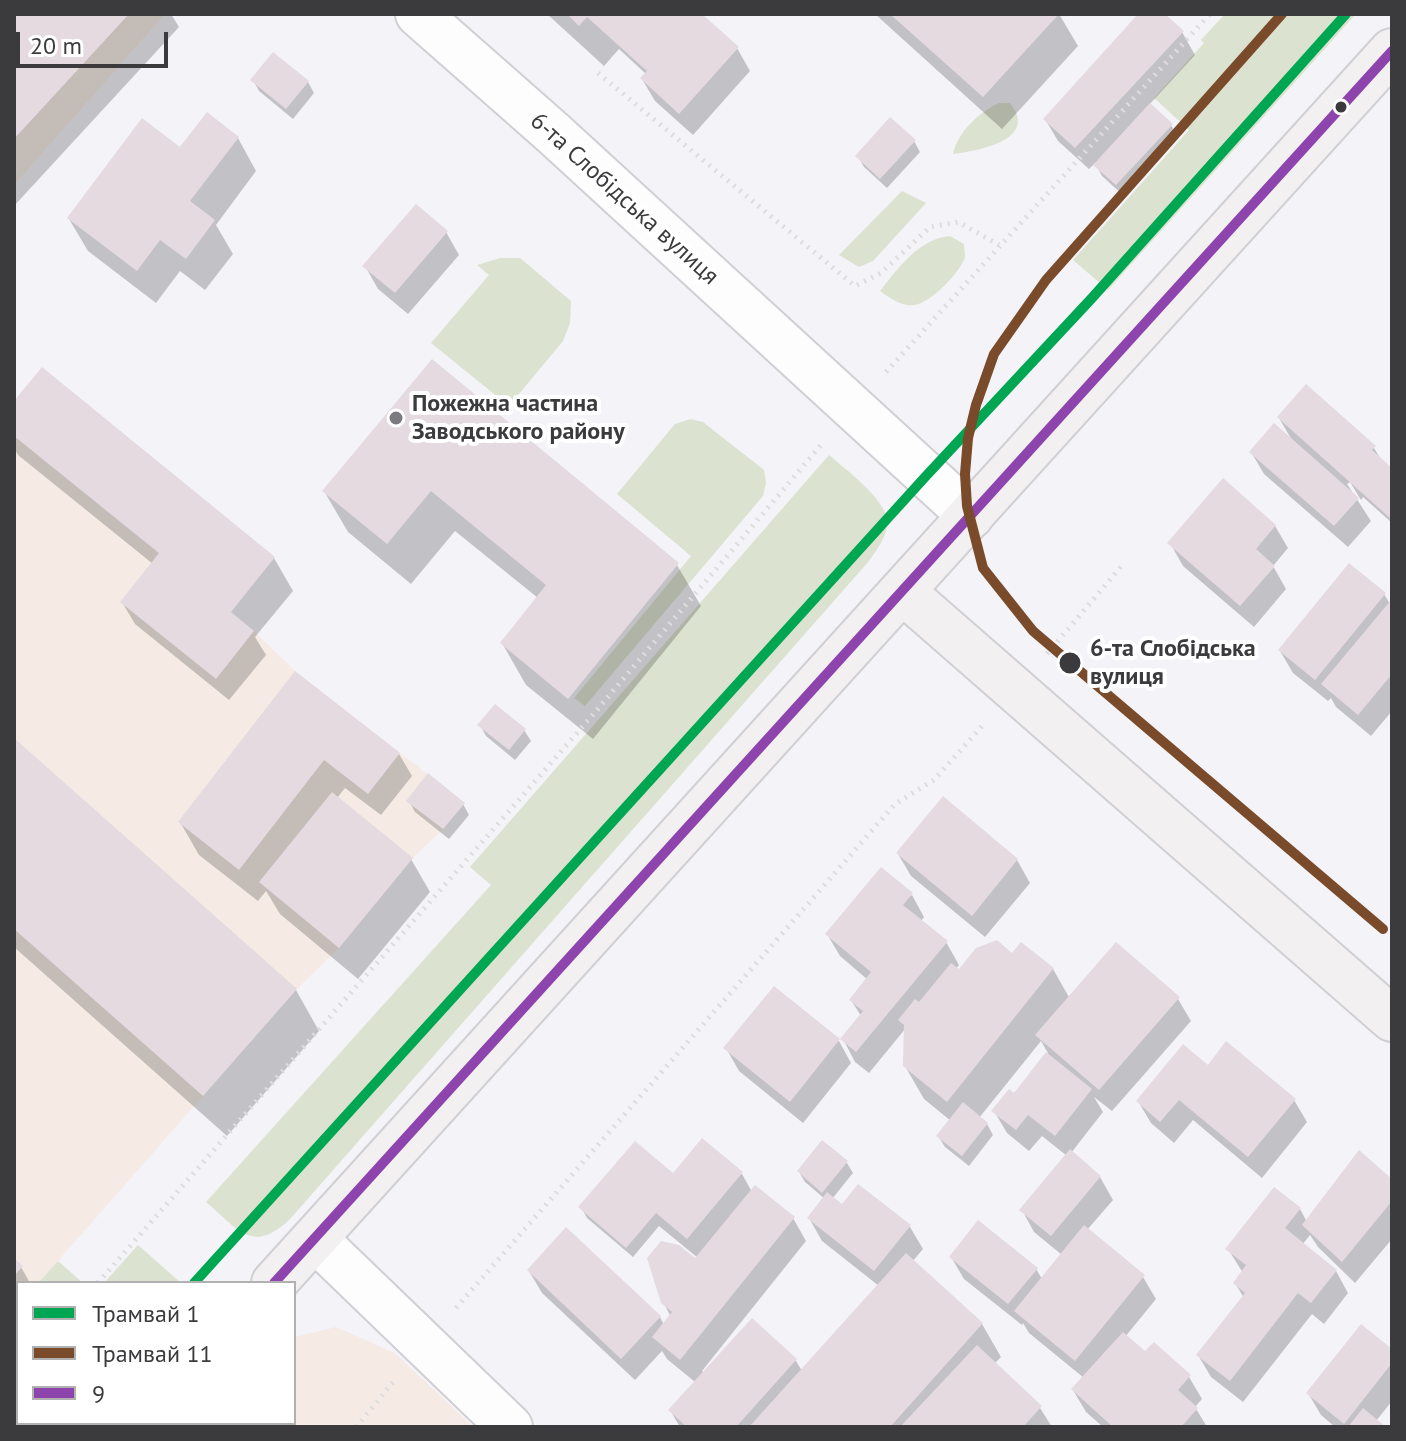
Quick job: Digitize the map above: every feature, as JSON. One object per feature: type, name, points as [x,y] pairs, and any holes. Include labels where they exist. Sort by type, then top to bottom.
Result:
[{"type":"street","name":"6-та Слобідська вулиця","points":[[418,14],[552,132],[971,516]]},
{"type":"street","points":[[276,1281],[1392,51]]},
{"type":"street","points":[[902,591],[1392,1019]]},
{"type":"street","points":[[315,1239],[510,1427]]},
{"type":"path","points":[[100,1281],[591,717],[814,453],[1210,14]]},
{"type":"path","points":[[598,73],[855,286],[881,273],[930,227],[958,222],[999,245]]},
{"type":"path","points":[[356,1427],[895,804],[934,780],[1124,563]]},
{"type":"shaded area","points":[[14,14],[165,14],[14,185]]},
{"type":"shaded area","points":[[14,436],[254,631],[295,671],[465,803],[40,1281],[16,1281],[14,1309]]},
{"type":"shaded area","points":[[336,1327],[395,1353],[473,1427],[194,1427],[296,1425],[296,1337]]},
{"type":"green space","points":[[1225,14],[1356,14],[1108,290],[1073,260],[1189,130],[1154,98],[1204,43],[1201,40]]},
{"type":"green space","points":[[999,103],[1010,103],[1017,116],[1017,126],[1011,135],[989,146],[953,154],[959,138],[970,124]]},
{"type":"green space","points":[[902,191],[926,203],[873,261],[859,267],[839,255]]},
{"type":"green space","points":[[950,236],[964,244],[965,257],[958,271],[936,293],[921,303],[905,305],[880,291],[919,248]]},
{"type":"green space","points":[[500,258],[520,258],[571,301],[570,323],[563,341],[509,406],[431,343],[489,275],[477,265]]},
{"type":"green space","points":[[691,419],[703,422],[764,470],[766,483],[763,496],[585,706],[574,698],[691,556],[617,494],[675,424]]},
{"type":"green space","points":[[829,455],[864,485],[885,512],[886,532],[869,561],[290,1219],[277,1230],[255,1237],[237,1229],[206,1202],[491,885],[470,867]]},
{"type":"green space","points":[[138,1245],[179,1281],[106,1281]]},
{"type":"green space","points":[[58,1261],[81,1281],[40,1281]]},
{"type":"green space","points":[[16,1382],[16,1425],[102,1425],[14,1427]]},
{"type":"building","points":[[14,14],[129,14],[14,139]]},
{"type":"building","points":[[567,14],[702,14],[739,47],[679,114],[640,78],[647,71],[587,17],[579,26]]},
{"type":"building","points":[[890,14],[1059,14],[983,97]]},
{"type":"building","points":[[1138,14],[1165,14],[1184,31],[1075,148],[1043,119]]},
{"type":"building","points":[[273,52],[309,81],[286,109],[250,80]]},
{"type":"building","points":[[1150,103],[1173,124],[1116,185],[1093,165]]},
{"type":"building","points":[[207,112],[239,137],[190,201],[215,220],[186,259],[160,240],[137,271],[67,218],[142,118],[180,147]]},
{"type":"building","points":[[890,117],[916,140],[880,179],[855,156]]},
{"type":"building","points":[[416,204],[448,231],[395,293],[362,266]]},
{"type":"building","name":"Пожежна частина Заводського району","points":[[432,359],[679,563],[568,699],[500,643],[546,585],[431,491],[387,544],[322,491]]},
{"type":"building","points":[[42,367],[275,557],[231,612],[254,631],[216,679],[120,602],[159,553],[14,436],[14,401]]},
{"type":"building","points":[[1306,384],[1376,446],[1372,450],[1392,468],[1390,518],[1277,417]]},
{"type":"building","points":[[1274,423],[1359,498],[1334,526],[1249,452]]},
{"type":"building","points":[[1223,478],[1276,525],[1256,549],[1275,566],[1240,606],[1167,543]]},
{"type":"building","points":[[1349,563],[1386,593],[1315,680],[1278,650]]},
{"type":"building","points":[[1392,599],[1392,674],[1358,715],[1321,684]]},
{"type":"building","points":[[295,671],[400,753],[368,794],[324,760],[239,870],[178,822]]},
{"type":"building","points":[[495,704],[526,729],[509,750],[477,725]]},
{"type":"building","points":[[14,738],[297,989],[203,1096],[14,929]]},
{"type":"building","points":[[428,773],[465,803],[443,829],[406,801]]},
{"type":"building","points":[[332,792],[413,858],[339,948],[259,882]]},
{"type":"building","points":[[943,796],[1018,859],[972,916],[896,853]]},
{"type":"building","points":[[881,867],[913,893],[903,905],[948,941],[856,1052],[840,1039],[863,1011],[849,1000],[871,972],[825,934]]},
{"type":"building","points":[[997,940],[1012,953],[1021,942],[1054,968],[947,1102],[903,1066],[904,1025],[898,1020],[915,999],[919,1002],[951,963],[959,969],[976,948]]},
{"type":"building","points":[[1116,942],[1180,997],[1099,1090],[1035,1035]]},
{"type":"building","points":[[774,986],[840,1039],[790,1102],[723,1048]]},
{"type":"building","points":[[1226,1041],[1296,1099],[1248,1157],[1179,1100],[1160,1122],[1136,1101],[1183,1044],[1208,1065]]},
{"type":"building","points":[[1046,1052],[1092,1089],[1055,1136],[1028,1115],[1016,1130],[991,1111],[1009,1089],[1014,1093]]},
{"type":"building","points":[[963,1102],[988,1123],[962,1156],[936,1136]]},
{"type":"building","points":[[702,1138],[743,1172],[687,1239],[656,1213],[626,1248],[578,1207],[635,1141],[673,1173]]},
{"type":"building","points":[[822,1140],[848,1161],[822,1193],[797,1171]]},
{"type":"building","points":[[1070,1149],[1101,1176],[1051,1236],[1019,1210]]},
{"type":"building","points":[[1359,1150],[1392,1179],[1392,1201],[1342,1262],[1302,1225]]},
{"type":"building","points":[[858,1184],[911,1225],[874,1271],[807,1218],[827,1192],[842,1204]]},
{"type":"building","points":[[755,1185],[795,1217],[680,1360],[652,1337],[672,1312],[661,1303],[647,1258],[661,1241],[679,1245],[695,1258]]},
{"type":"building","points":[[1274,1187],[1301,1208],[1285,1228],[1337,1270],[1311,1303],[1298,1293],[1230,1381],[1196,1355],[1245,1293],[1233,1283],[1246,1265],[1225,1249]]},
{"type":"building","points":[[978,1220],[1038,1268],[1008,1304],[949,1257]]},
{"type":"building","points":[[1084,1225],[1145,1275],[1075,1361],[1014,1311]]},
{"type":"building","points":[[566,1227],[661,1316],[621,1359],[527,1270]]},
{"type":"building","points":[[906,1253],[983,1323],[890,1427],[749,1427]]},
{"type":"building","points":[[14,1258],[23,1266],[14,1276]]},
{"type":"building","points":[[752,1318],[797,1359],[736,1427],[687,1427],[668,1410]]},
{"type":"building","points":[[1361,1324],[1392,1349],[1392,1363],[1344,1424],[1306,1393]]},
{"type":"building","points":[[1123,1332],[1145,1351],[1154,1342],[1191,1375],[1178,1390],[1198,1408],[1181,1427],[1113,1427],[1071,1389]]},
{"type":"building","points":[[977,1345],[1042,1406],[1023,1427],[900,1427]]},
{"type":"building","points":[[1363,1408],[1386,1427],[1348,1427]]},
{"type":"tram line","name":"11","points":[[1282,14],[1046,280],[994,354],[968,438],[965,474],[967,506],[983,568],[1033,631],[1383,929]]},
{"type":"tram line","name":"1","points":[[196,1281],[926,476],[1092,298],[1346,14]]},
{"type":"transit line","name":"9","points":[[276,1281],[1392,51]]},
{"type":"place","name":"Пожежна частина Заводського району","points":[[396,418]]},
{"type":"place","name":"6-та Слобідська вулиця","points":[[1070,663]]}]
